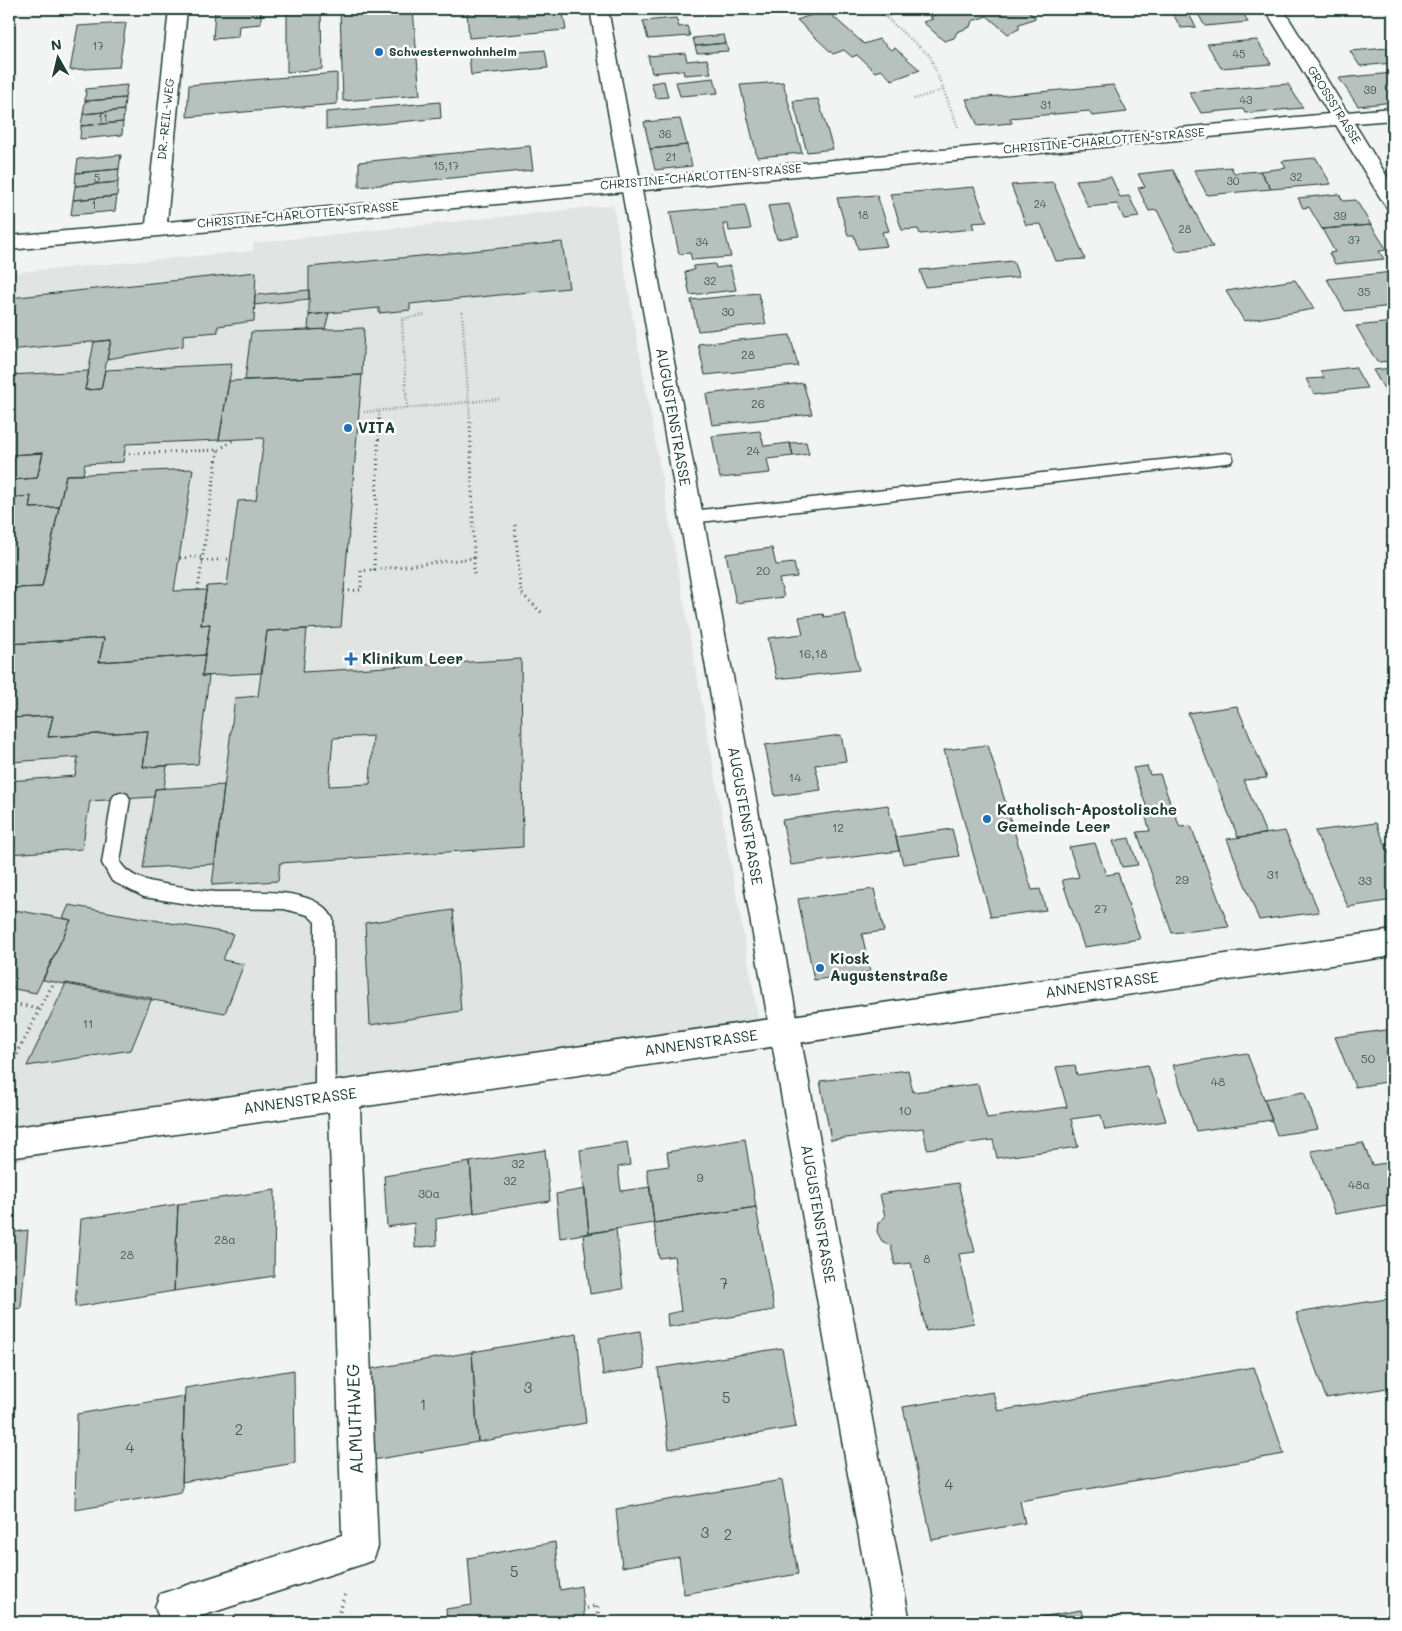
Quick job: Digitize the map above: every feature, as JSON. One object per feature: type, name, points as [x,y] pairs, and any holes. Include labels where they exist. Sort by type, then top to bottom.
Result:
[{"type":"street","name":"DR.-REIL-WEG","points":[[156,229],[178,9]]},
{"type":"street","name":"AUGUSTENSTRASSE","points":[[599,9],[892,1622]]},
{"type":"street","name":"GROSSSTRASSE","points":[[1274,9],[1393,202]]},
{"type":"street","name":"CHRISTINE-CHARLOTTEN-STRASSE","points":[[9,243],[1393,114]]},
{"type":"street","name":"ANNENSTRASSE","points":[[9,1143],[1393,943]]},
{"type":"street","name":"ALMUTHWEG","points":[[172,1607],[360,1547],[334,1096]]},
{"type":"lane","points":[[691,517],[1226,458]]},
{"type":"lane","points":[[121,799],[111,863],[118,876],[144,889],[213,900],[284,901],[313,908],[324,920],[334,1096]]},
{"type":"path","points":[[876,9],[930,56],[969,153]]},
{"type":"path","points":[[885,17],[908,9]]},
{"type":"path","points":[[914,99],[943,90]]},
{"type":"path","points":[[462,312],[470,402],[474,577]]},
{"type":"path","points":[[408,408],[402,319],[424,315]]},
{"type":"path","points":[[364,412],[500,399]]},
{"type":"path","points":[[374,570],[379,411]]},
{"type":"path","points":[[124,454],[218,450],[234,440]]},
{"type":"path","points":[[198,590],[218,450]]},
{"type":"path","points":[[515,525],[522,593],[542,613]]},
{"type":"path","points":[[180,558],[230,559]]},
{"type":"path","points":[[344,591],[361,590],[361,571],[474,558]]},
{"type":"path","points":[[9,1069],[54,981]]},
{"type":"path","points":[[9,1003],[41,1009]]},
{"type":"path","points":[[587,1608],[597,1606],[599,1622]]},
{"type":"shaded area","name":"Klinikum Leer","points":[[613,205],[763,1045],[348,1101],[9,1162],[9,273],[253,251],[254,243]]},
{"type":"building","points":[[261,9],[261,24],[239,26],[238,37],[213,39],[215,10]]},
{"type":"building","points":[[287,9],[321,9],[322,69],[287,72]]},
{"type":"building","name":"Schwesternwohnheim","points":[[340,9],[413,9],[420,95],[343,101]]},
{"type":"building","points":[[517,9],[518,17],[563,13],[566,30],[469,38],[467,13]]},
{"type":"building","points":[[812,9],[834,9],[827,11],[864,44],[879,39],[891,50],[895,48],[920,70],[892,80],[881,70],[875,72],[857,55],[852,57],[844,50],[833,54],[797,20],[817,13]]},
{"type":"building","points":[[1025,9],[1036,18],[1019,24],[1019,29],[1008,34],[987,16],[972,21],[970,27],[957,32],[954,38],[944,41],[923,22],[933,19],[930,17],[938,14],[933,10]]},
{"type":"building","points":[[1170,9],[1186,9],[1196,27],[1181,28]]},
{"type":"building","points":[[1195,9],[1241,9],[1248,22],[1205,26]]},
{"type":"building","points":[[676,18],[679,27],[687,26],[690,36],[648,39],[643,21]]},
{"type":"building","points":[[126,23],[119,67],[70,70],[78,26]]},
{"type":"building","points":[[724,35],[726,43],[695,46],[693,38]]},
{"type":"building","points":[[1257,40],[1271,64],[1221,68],[1207,44]]},
{"type":"building","points":[[726,43],[728,51],[697,53],[695,46]]},
{"type":"building","points":[[1388,48],[1393,55],[1393,63],[1360,66],[1350,51]]},
{"type":"building","points":[[545,50],[548,68],[471,75],[469,56]]},
{"type":"building","points":[[685,53],[687,61],[707,59],[711,73],[684,75],[683,70],[652,73],[648,56]]},
{"type":"building","points":[[337,73],[337,104],[187,117],[189,85]]},
{"type":"building","points":[[1393,73],[1393,102],[1358,106],[1339,78]]},
{"type":"building","points":[[714,78],[718,93],[680,96],[676,82]]},
{"type":"building","points":[[664,81],[668,97],[656,98],[651,83]]},
{"type":"building","points":[[783,82],[802,153],[757,157],[740,85]]},
{"type":"building","points":[[1288,84],[1303,108],[1245,113],[1243,109],[1201,113],[1189,92]]},
{"type":"building","points":[[127,85],[125,98],[85,101],[86,89]]},
{"type":"building","points":[[1113,85],[1127,112],[1092,116],[1089,111],[1010,118],[1012,123],[978,126],[966,99]]},
{"type":"building","points":[[125,98],[124,110],[83,114],[85,101]]},
{"type":"building","points":[[818,99],[833,149],[807,152],[793,101]]},
{"type":"building","points":[[440,102],[441,118],[326,129],[326,112]]},
{"type":"building","points":[[124,110],[123,122],[81,126],[83,114]]},
{"type":"building","points":[[680,119],[687,145],[650,149],[644,122]]},
{"type":"building","points":[[123,122],[122,135],[80,139],[81,126]]},
{"type":"building","points":[[687,145],[692,166],[655,170],[650,149]]},
{"type":"building","points":[[530,146],[533,170],[359,187],[359,162]]},
{"type":"building","points":[[121,155],[119,169],[76,173],[78,159]]},
{"type":"building","points":[[1316,158],[1331,184],[1271,189],[1260,171],[1286,168],[1282,161]]},
{"type":"building","points":[[1231,167],[1234,173],[1260,171],[1271,189],[1207,195],[1194,170]]},
{"type":"building","points":[[119,169],[118,182],[75,186],[76,173]]},
{"type":"building","points":[[1173,170],[1213,247],[1177,251],[1157,210],[1149,211],[1138,188],[1145,187],[1138,174]]},
{"type":"building","points":[[1111,177],[1120,197],[1129,196],[1139,217],[1124,219],[1117,204],[1088,207],[1076,180]]},
{"type":"building","points":[[118,182],[117,196],[73,200],[75,186]]},
{"type":"building","points":[[1053,182],[1085,259],[1056,261],[1041,224],[1026,225],[1011,185]]},
{"type":"building","points":[[974,187],[987,222],[972,223],[974,229],[920,234],[918,229],[902,230],[890,194]]},
{"type":"building","points":[[1339,194],[1343,201],[1356,200],[1371,225],[1322,229],[1309,207],[1303,208],[1298,198]]},
{"type":"building","points":[[877,195],[889,231],[882,232],[887,246],[858,249],[854,235],[848,235],[837,198]]},
{"type":"building","points":[[117,196],[115,211],[71,215],[73,200]]},
{"type":"building","points":[[789,204],[799,236],[777,239],[768,206]]},
{"type":"building","points":[[745,205],[751,229],[729,231],[728,224],[723,224],[731,257],[692,260],[690,253],[679,254],[670,212]]},
{"type":"building","points":[[1371,225],[1387,250],[1379,251],[1384,259],[1335,264],[1329,253],[1335,252],[1322,229]]},
{"type":"building","points":[[562,242],[569,288],[410,304],[410,310],[379,313],[379,308],[309,315],[309,267]]},
{"type":"building","points":[[1013,261],[1019,277],[925,287],[920,270]]},
{"type":"building","points":[[715,264],[716,268],[730,266],[736,290],[690,295],[685,272],[694,270],[693,266]]},
{"type":"building","points":[[256,272],[254,321],[218,326],[218,332],[183,335],[183,346],[107,359],[111,340],[9,350],[9,298]]},
{"type":"building","points":[[1393,272],[1393,306],[1345,311],[1327,279]]},
{"type":"building","points":[[1295,280],[1314,309],[1244,321],[1226,291]]},
{"type":"building","points":[[309,290],[309,299],[254,305],[255,295]]},
{"type":"building","points":[[758,293],[766,324],[698,331],[691,300]]},
{"type":"building","points":[[329,313],[325,329],[308,330],[309,315]]},
{"type":"building","points":[[1393,322],[1393,361],[1377,362],[1356,326]]},
{"type":"building","points":[[364,328],[362,375],[245,380],[251,332]]},
{"type":"building","points":[[790,335],[798,366],[705,375],[698,344]]},
{"type":"building","points":[[111,340],[101,389],[85,390],[94,342]]},
{"type":"building","points":[[232,364],[219,440],[126,444],[123,462],[85,464],[83,475],[66,475],[59,507],[29,508],[31,496],[9,498],[12,480],[37,478],[43,453],[9,455],[9,375],[89,371],[85,390],[101,389],[105,370]]},
{"type":"building","points":[[1355,367],[1367,388],[1314,394],[1306,379],[1324,378],[1320,371]]},
{"type":"building","points":[[1393,368],[1393,404],[1373,370]]},
{"type":"building","points":[[362,375],[341,627],[267,631],[262,673],[202,676],[210,624],[201,625],[207,586],[227,585],[238,501],[256,500],[264,438],[219,440],[229,381]]},
{"type":"building","points":[[803,383],[812,414],[712,425],[706,394]]},
{"type":"building","points":[[760,431],[764,446],[790,443],[793,456],[767,459],[770,473],[720,478],[712,436]]},
{"type":"building","points":[[806,442],[809,454],[793,456],[790,443]]},
{"type":"building","points":[[43,453],[37,478],[12,480],[9,494],[9,455]]},
{"type":"building","points":[[193,469],[174,591],[206,590],[201,625],[210,624],[205,655],[99,662],[104,638],[9,644],[9,615],[15,588],[42,587],[66,475]]},
{"type":"building","points":[[31,496],[29,508],[59,507],[42,587],[15,588],[9,615],[9,498]]},
{"type":"building","points":[[772,548],[776,565],[794,563],[797,577],[779,579],[784,597],[736,603],[726,554]]},
{"type":"building","points":[[823,614],[824,617],[845,614],[859,670],[777,679],[768,638],[803,634],[799,617]]},
{"type":"building","points":[[307,629],[303,672],[521,659],[523,847],[280,863],[278,881],[212,885],[235,698],[258,696],[267,631]],"holes":[[[373,736],[370,784],[329,786],[333,738]]]},
{"type":"building","points":[[104,638],[99,662],[205,655],[202,676],[209,676],[198,764],[143,767],[148,731],[48,737],[53,716],[9,718],[9,644]]},
{"type":"building","points":[[1237,706],[1267,778],[1244,780],[1266,834],[1238,837],[1188,713]]},
{"type":"building","points":[[53,716],[48,737],[148,731],[143,767],[167,766],[164,788],[155,789],[154,797],[90,801],[82,849],[9,854],[9,781],[75,776],[78,757],[12,762],[9,779],[9,718]]},
{"type":"building","points":[[841,735],[846,761],[815,765],[821,790],[775,796],[765,745]]},
{"type":"building","name":"Katholisch-Apostolische Gemeinde Leer","points":[[988,745],[1032,890],[1040,889],[1046,910],[991,917],[944,750]]},
{"type":"building","points":[[1147,766],[1150,775],[1160,774],[1172,808],[1148,811],[1133,768]]},
{"type":"building","points":[[224,785],[215,864],[143,868],[155,789]]},
{"type":"building","points":[[888,805],[899,851],[791,865],[782,820]]},
{"type":"building","points":[[1172,808],[1180,827],[1191,826],[1229,927],[1172,933],[1137,832],[1150,831],[1144,811]]},
{"type":"building","points":[[1376,823],[1393,862],[1393,900],[1348,907],[1315,831]]},
{"type":"building","points":[[952,829],[959,856],[903,864],[896,837]]},
{"type":"building","points":[[1285,831],[1319,912],[1259,920],[1227,839]]},
{"type":"building","points":[[1129,838],[1138,865],[1122,867],[1113,841]]},
{"type":"building","points":[[1095,843],[1106,875],[1118,873],[1140,939],[1084,947],[1062,880],[1079,877],[1069,847]]},
{"type":"building","points":[[874,889],[884,931],[862,934],[870,972],[814,980],[798,899]]},
{"type":"building","points":[[69,905],[233,934],[223,960],[244,964],[225,1013],[43,980],[71,920],[63,918]]},
{"type":"building","points":[[9,909],[71,920],[36,993],[9,988]]},
{"type":"building","points":[[453,910],[461,1011],[370,1025],[365,923]]},
{"type":"building","points":[[66,983],[152,998],[131,1050],[27,1066]]},
{"type":"building","points":[[1393,1029],[1393,1081],[1355,1087],[1335,1037]]},
{"type":"building","points":[[1247,1053],[1272,1120],[1196,1131],[1173,1065]]},
{"type":"building","points":[[1075,1065],[1077,1075],[1148,1065],[1166,1121],[1105,1130],[1101,1115],[1071,1119],[1078,1147],[997,1158],[993,1140],[927,1149],[923,1128],[831,1140],[820,1081],[908,1070],[913,1092],[978,1084],[987,1118],[1067,1107],[1056,1067]]},
{"type":"building","points":[[1304,1092],[1318,1129],[1277,1135],[1264,1099]]},
{"type":"building","points":[[745,1139],[756,1207],[654,1223],[647,1169],[669,1166],[667,1152]]},
{"type":"building","points":[[627,1142],[630,1165],[618,1167],[621,1191],[650,1187],[654,1223],[589,1233],[580,1150]]},
{"type":"building","points":[[1363,1143],[1372,1165],[1393,1162],[1393,1204],[1335,1214],[1311,1151]]},
{"type":"building","points":[[545,1150],[550,1201],[474,1213],[470,1162]]},
{"type":"building","points":[[470,1162],[474,1213],[436,1219],[437,1245],[415,1248],[414,1223],[387,1227],[384,1176]]},
{"type":"building","points":[[958,1183],[975,1252],[959,1254],[974,1323],[926,1331],[911,1263],[895,1265],[891,1246],[882,1241],[877,1232],[878,1223],[885,1217],[880,1194]]},
{"type":"building","points":[[585,1189],[589,1233],[560,1238],[556,1194]]},
{"type":"building","points":[[275,1190],[274,1276],[174,1291],[178,1204]]},
{"type":"building","points":[[178,1204],[174,1291],[75,1307],[81,1219]]},
{"type":"building","points":[[756,1207],[774,1310],[668,1327],[667,1314],[681,1311],[674,1256],[659,1258],[654,1223]]},
{"type":"building","points":[[616,1229],[623,1289],[590,1294],[583,1235]]},
{"type":"building","points":[[28,1230],[21,1308],[9,1310],[9,1233]]},
{"type":"building","points":[[1393,1298],[1393,1387],[1326,1398],[1296,1313]]},
{"type":"building","points":[[640,1331],[645,1368],[603,1375],[599,1338]]},
{"type":"building","points":[[577,1334],[586,1423],[478,1442],[472,1352]]},
{"type":"building","points":[[782,1348],[796,1427],[669,1449],[658,1368]]},
{"type":"building","points":[[472,1352],[478,1442],[373,1460],[370,1369]]},
{"type":"building","points":[[1254,1367],[1284,1454],[1020,1501],[1025,1523],[932,1540],[903,1407],[993,1392],[998,1411]]},
{"type":"building","points":[[294,1370],[295,1463],[182,1482],[185,1388]]},
{"type":"building","points":[[184,1396],[182,1492],[75,1510],[77,1414]]},
{"type":"building","points":[[782,1480],[798,1574],[684,1594],[679,1557],[622,1567],[616,1509]]},
{"type":"building","points":[[555,1542],[560,1590],[581,1586],[585,1622],[447,1622],[446,1609],[472,1605],[468,1558]]},
{"type":"building","points":[[1081,1610],[1084,1622],[1013,1622]]},
{"type":"place","name":"Schwesternwohnheim","points":[[379,52]]},
{"type":"place","name":"VITA","points":[[348,428]]},
{"type":"place","name":"Klinikum Leer","points":[[351,659]]},
{"type":"place","name":"Katholisch-Apostolische Gemeinde Leer","points":[[987,819]]},
{"type":"place","name":"Kiosk Augustenstraße","points":[[820,968]]}]
